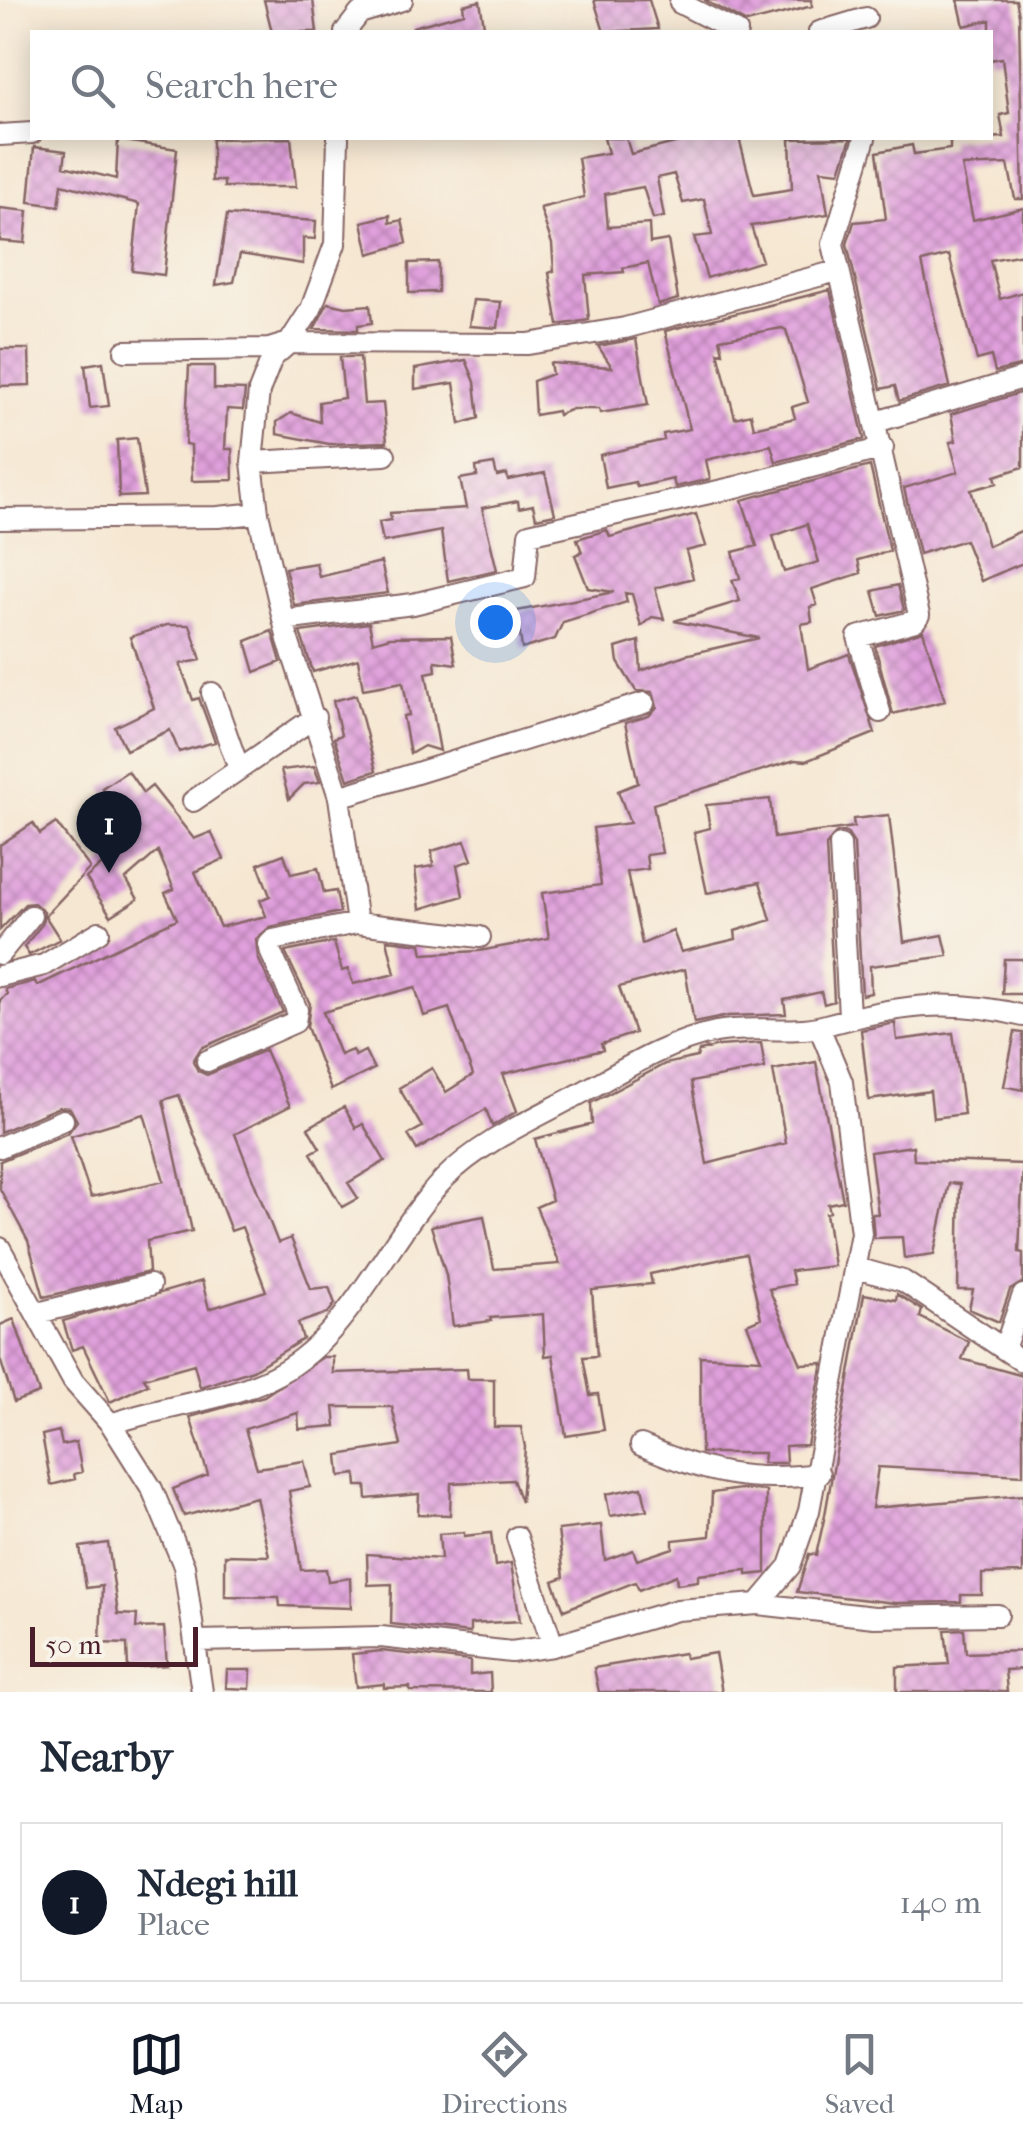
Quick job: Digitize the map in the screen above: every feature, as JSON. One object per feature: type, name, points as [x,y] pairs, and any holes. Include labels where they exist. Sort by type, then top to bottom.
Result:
[{"type":"street","points":[[347,30],[360,13],[402,0]]},
{"type":"street","points":[[680,4],[733,30]]},
{"type":"street","points":[[825,30],[865,17]]},
{"type":"street","points":[[0,135],[30,133]]},
{"type":"street","points":[[338,140],[335,244],[310,308],[290,342],[272,358],[259,391],[252,462],[258,513],[283,620],[339,797],[357,922]]},
{"type":"street","points":[[864,140],[833,244],[883,448],[918,615],[915,620],[858,637],[880,712]]},
{"type":"street","points":[[125,351],[268,350],[290,342],[528,344],[625,328],[837,270]]},
{"type":"street","points":[[876,422],[1023,378]]},
{"type":"street","points":[[283,620],[413,604],[524,578],[530,534],[736,487],[883,448]]},
{"type":"street","points":[[252,462],[385,455]]},
{"type":"street","points":[[0,519],[218,518],[258,513]]},
{"type":"street","points":[[212,694],[240,770]]},
{"type":"street","points":[[339,797],[644,703]]},
{"type":"street","points":[[192,801],[315,717]]},
{"type":"street","points":[[840,845],[849,1016]]},
{"type":"street","points":[[0,954],[31,916]]},
{"type":"street","points":[[207,1061],[295,1022],[297,1010],[271,953],[268,944],[272,940],[357,922],[480,937]]},
{"type":"street","points":[[0,976],[44,965],[99,932]]},
{"type":"street","points":[[111,1424],[242,1388],[278,1374],[311,1351],[339,1324],[392,1243],[434,1190],[513,1128],[678,1042],[718,1032],[819,1027],[849,1016],[903,1006],[986,1006],[1023,1016]]},
{"type":"street","points":[[758,1604],[790,1566],[819,1474],[861,1233],[842,1082],[819,1027]]},
{"type":"street","points":[[0,1147],[63,1120]]},
{"type":"street","points":[[0,1248],[73,1381],[111,1424],[152,1489],[184,1566],[198,1641],[202,1692]]},
{"type":"street","points":[[856,1268],[903,1281],[1023,1362]]},
{"type":"street","points":[[38,1313],[150,1285]]},
{"type":"street","points":[[1004,1349],[1023,1295]]},
{"type":"street","points":[[641,1445],[720,1476],[781,1478],[819,1474]]},
{"type":"street","points":[[517,1536],[552,1646]]},
{"type":"street","points":[[198,1641],[381,1637],[512,1652],[552,1646],[678,1610],[758,1604],[874,1616],[998,1615]]},
{"type":"building","points":[[264,0],[313,0],[317,30],[272,30]]},
{"type":"building","points":[[594,0],[649,0],[658,29],[640,30],[603,30]]},
{"type":"building","points":[[704,0],[811,0],[812,6],[747,23]]},
{"type":"building","points":[[958,0],[1016,0],[1023,199],[1015,199],[1008,164],[962,166],[973,220],[1023,208],[1023,254],[990,260],[1000,299],[1023,292],[1023,365],[995,372],[991,356],[977,360],[949,255],[922,262],[950,386],[899,401],[895,386],[881,389],[847,244],[854,222],[886,219],[877,152],[912,145],[914,154],[950,149],[950,140],[1004,137],[1000,115],[1009,113],[1002,58],[993,60],[990,20],[964,26]]},
{"type":"building","points":[[480,1],[485,30],[414,30],[413,27],[464,13],[463,5]]},
{"type":"building","points":[[118,140],[177,149],[164,275],[132,271],[139,204],[62,184],[59,206],[29,202],[34,147],[66,151],[64,166],[116,179]]},
{"type":"building","points":[[212,140],[291,140],[296,187],[224,187],[224,181],[212,181]]},
{"type":"building","points":[[605,140],[627,140],[631,154],[687,140],[740,140],[754,195],[792,189],[790,140],[850,140],[840,172],[821,170],[828,214],[751,226],[762,261],[707,278],[694,237],[712,235],[704,199],[683,203],[674,174],[657,178],[664,217],[653,219],[643,187],[605,194],[608,227],[649,224],[650,243],[668,240],[678,299],[658,305],[648,263],[623,268],[624,272],[585,275],[589,320],[558,325],[549,273],[554,271],[552,244],[540,208],[584,197],[578,158],[608,153]]},
{"type":"building","points":[[0,208],[28,211],[25,243],[0,241]]},
{"type":"building","points":[[227,215],[316,221],[315,239],[303,238],[303,264],[240,254],[234,282],[216,285]]},
{"type":"building","points":[[390,215],[390,223],[402,220],[407,243],[369,254],[362,222]]},
{"type":"building","points":[[438,262],[438,292],[409,293],[409,263]]},
{"type":"building","points":[[830,290],[864,439],[776,462],[771,445],[706,460],[710,479],[675,487],[673,479],[637,487],[635,482],[606,488],[600,455],[664,440],[663,434],[690,429],[665,331]],"holes":[[[786,330],[808,402],[792,407],[795,418],[754,428],[751,414],[735,418],[718,352],[723,353],[720,339]]]},
{"type":"building","points":[[473,300],[501,302],[498,328],[469,326]]},
{"type":"building","points":[[328,303],[346,307],[370,305],[372,323],[358,325],[358,330],[314,329]]},
{"type":"building","points":[[636,339],[648,405],[600,413],[599,409],[572,409],[558,415],[557,411],[535,415],[533,381],[552,374],[550,363],[612,367],[598,346]]},
{"type":"building","points":[[0,349],[29,349],[30,385],[0,386]]},
{"type":"building","points":[[340,357],[360,357],[364,404],[383,403],[387,442],[329,444],[277,434],[277,422],[291,413],[320,422],[319,402],[344,398]]},
{"type":"building","points":[[466,360],[475,382],[479,418],[460,424],[454,383],[415,389],[415,369]]},
{"type":"building","points":[[103,362],[109,406],[90,408],[85,365]]},
{"type":"building","points":[[189,366],[214,366],[214,389],[245,390],[243,410],[227,409],[225,449],[232,449],[233,480],[192,481],[191,445],[185,444]]},
{"type":"building","points":[[1023,392],[1023,467],[995,476],[997,483],[971,490],[988,546],[1023,530],[1023,563],[981,581],[965,540],[919,554],[904,488],[958,472],[950,442],[956,441],[951,414]]},
{"type":"building","points":[[137,438],[145,496],[119,497],[117,440]]},
{"type":"building","points":[[494,464],[497,476],[507,474],[508,480],[545,473],[555,514],[536,518],[533,505],[519,508],[518,501],[482,508],[497,570],[448,581],[441,531],[383,542],[379,522],[391,520],[390,513],[466,508],[460,479],[477,476],[476,467]]},
{"type":"building","points":[[870,466],[890,551],[858,560],[861,573],[812,589],[817,605],[810,607],[812,622],[801,624],[808,669],[849,654],[875,733],[806,761],[795,760],[653,804],[662,853],[646,855],[648,869],[627,872],[642,944],[673,931],[681,952],[736,939],[735,931],[771,920],[760,882],[707,893],[694,832],[710,828],[706,805],[770,799],[774,838],[854,827],[853,819],[889,815],[904,942],[943,935],[948,956],[870,966],[871,993],[862,995],[854,844],[847,833],[838,831],[826,846],[834,1001],[824,1004],[821,992],[784,1000],[786,1014],[728,1016],[694,1023],[685,969],[619,987],[635,1033],[601,1044],[603,1050],[503,1074],[517,1111],[492,1126],[486,1109],[417,1150],[408,1135],[422,1127],[399,1088],[432,1068],[446,1092],[473,1075],[449,1008],[424,1016],[415,987],[323,1012],[340,1055],[352,1050],[355,1056],[365,1051],[374,1069],[331,1090],[307,1027],[310,1004],[285,952],[334,942],[342,971],[348,969],[353,984],[395,974],[387,940],[421,944],[423,954],[479,951],[549,938],[542,893],[601,885],[593,828],[630,823],[618,791],[638,783],[625,723],[649,716],[657,707],[653,692],[636,691],[618,662],[616,648],[639,641],[641,671],[685,655],[759,638],[674,621],[740,601],[732,580],[740,578],[733,552],[757,546],[742,500]],"holes":[[[807,524],[819,562],[784,572],[773,536]]]},
{"type":"building","points":[[696,514],[706,546],[686,551],[693,578],[655,588],[664,619],[652,617],[641,626],[632,594],[625,593],[627,602],[563,622],[555,639],[522,649],[517,611],[614,592],[588,588],[575,555],[582,552],[577,539],[607,530],[610,537]]},
{"type":"building","points":[[381,562],[388,593],[294,605],[285,568],[316,563],[319,577]]},
{"type":"building","points":[[898,585],[904,610],[880,616],[873,591]]},
{"type":"building","points":[[369,623],[373,642],[390,637],[451,636],[456,664],[435,661],[436,671],[426,673],[440,751],[424,746],[410,754],[403,716],[409,715],[403,682],[363,689],[358,659],[313,672],[300,632]]},
{"type":"building","points":[[167,625],[190,625],[201,660],[180,664],[193,700],[199,698],[215,742],[179,752],[170,730],[126,750],[115,727],[154,708],[130,637]]},
{"type":"building","points":[[272,631],[281,662],[255,672],[246,641]]},
{"type":"building","points":[[923,631],[945,701],[893,714],[875,646]]},
{"type":"building","points":[[356,695],[376,771],[348,780],[334,738],[341,735],[333,701]]},
{"type":"building","points":[[314,766],[320,782],[304,784],[289,799],[281,770]]},
{"type":"building","points":[[128,771],[143,793],[152,786],[194,839],[211,832],[224,859],[195,872],[220,927],[266,916],[260,900],[270,896],[258,864],[284,854],[291,874],[318,868],[324,893],[336,891],[340,912],[270,927],[256,939],[258,958],[283,1012],[201,1048],[193,1061],[198,1071],[207,1075],[265,1050],[290,1106],[235,1134],[278,1243],[291,1238],[311,1289],[329,1287],[335,1304],[328,1313],[298,1323],[303,1339],[253,1370],[200,1387],[194,1364],[144,1378],[148,1384],[110,1402],[83,1346],[72,1350],[63,1321],[202,1281],[209,1309],[266,1291],[242,1227],[231,1231],[179,1095],[163,1100],[192,1231],[147,1241],[149,1272],[44,1297],[28,1241],[0,1189],[0,1161],[68,1133],[77,1121],[70,1108],[59,1107],[0,1132],[0,1000],[7,994],[5,989],[35,981],[37,986],[177,919],[165,893],[174,889],[158,851],[126,879],[138,899],[111,916],[86,878],[132,838],[102,788]],"holes":[[[144,1114],[164,1181],[91,1197],[71,1136]]]},
{"type":"building","points":[[33,823],[40,834],[56,823],[90,868],[45,916],[60,939],[29,955],[24,947],[42,924],[44,912],[34,903],[25,904],[0,930],[0,845]]},
{"type":"building","points":[[465,841],[472,860],[457,865],[463,896],[420,909],[415,869],[433,866],[432,851]]},
{"type":"building","points":[[1004,959],[1023,959],[1023,994],[1002,994]]},
{"type":"building","points":[[895,1023],[897,1040],[953,1033],[964,1114],[933,1118],[930,1091],[869,1100],[861,1030]]},
{"type":"building","points":[[1015,1032],[1023,1033],[1023,1090],[1004,1086]]},
{"type":"building","points":[[761,1043],[765,1068],[691,1082],[707,1164],[786,1143],[773,1070],[816,1062],[843,1201],[828,1204],[830,1212],[826,1213],[834,1266],[791,1271],[794,1284],[769,1289],[801,1364],[823,1363],[807,1445],[785,1446],[786,1463],[763,1463],[764,1453],[701,1453],[700,1356],[761,1359],[747,1324],[761,1318],[746,1254],[650,1274],[652,1284],[592,1290],[597,1356],[583,1357],[590,1395],[598,1394],[604,1430],[566,1436],[553,1355],[545,1356],[543,1314],[490,1318],[491,1321],[453,1326],[446,1275],[431,1226],[484,1216],[494,1269],[560,1264],[536,1207],[552,1200],[535,1139],[592,1124],[591,1103],[665,1064],[697,1057],[699,1051],[719,1046]]},
{"type":"building","points":[[344,1107],[356,1128],[363,1124],[385,1161],[348,1183],[358,1198],[342,1207],[311,1153],[320,1148],[308,1128]]},
{"type":"building","points":[[913,1146],[914,1160],[1023,1164],[1019,1252],[1023,1253],[1023,1282],[1010,1290],[999,1322],[969,1309],[973,1290],[958,1290],[960,1184],[949,1183],[934,1254],[904,1258],[902,1237],[874,1238],[872,1214],[878,1214],[870,1152]]},
{"type":"building","points":[[864,1294],[896,1300],[897,1294],[922,1310],[920,1317],[969,1342],[962,1359],[1023,1376],[1023,1475],[878,1467],[872,1508],[1023,1495],[1023,1573],[982,1574],[982,1595],[961,1595],[961,1602],[895,1603],[797,1592],[809,1554],[816,1555],[825,1515]]},
{"type":"building","points":[[14,1319],[39,1393],[14,1402],[0,1359],[0,1325]]},
{"type":"building","points":[[323,1357],[333,1357],[333,1373],[467,1369],[468,1379],[494,1379],[494,1427],[521,1427],[525,1447],[521,1502],[513,1480],[451,1483],[450,1515],[418,1514],[419,1494],[367,1499],[366,1486],[357,1486],[356,1474],[340,1476],[338,1455],[401,1445],[392,1407],[334,1407],[336,1426],[299,1429],[298,1413],[245,1429],[257,1468],[304,1461],[310,1487],[289,1491],[301,1570],[326,1569],[328,1581],[350,1578],[351,1608],[280,1606],[279,1597],[225,1596],[225,1555],[269,1556],[256,1497],[184,1516],[173,1489],[208,1475],[190,1417],[264,1396]]},
{"type":"building","points":[[59,1431],[62,1445],[76,1442],[82,1472],[74,1474],[75,1479],[51,1485],[42,1435]]},
{"type":"building","points":[[642,1487],[647,1510],[610,1516],[606,1494]]},
{"type":"building","points":[[766,1491],[766,1573],[747,1575],[747,1570],[698,1575],[698,1581],[677,1584],[676,1575],[639,1590],[635,1582],[564,1610],[553,1581],[564,1577],[558,1530],[601,1525],[605,1560],[633,1550],[637,1560],[673,1548],[673,1540],[710,1536],[712,1493]]},
{"type":"building","points":[[464,1532],[464,1536],[491,1533],[495,1566],[511,1563],[520,1621],[470,1624],[470,1633],[391,1624],[392,1584],[368,1585],[367,1554],[441,1559],[439,1534]]},
{"type":"building","points":[[108,1543],[118,1614],[137,1615],[136,1628],[164,1627],[167,1665],[128,1668],[127,1644],[100,1643],[102,1586],[86,1588],[80,1547]]},
{"type":"building","points":[[964,1629],[966,1653],[1023,1651],[1023,1669],[1005,1670],[1007,1692],[897,1692],[897,1667],[949,1664],[945,1630]]},
{"type":"building","points":[[381,1651],[470,1661],[470,1675],[490,1673],[491,1692],[410,1691],[410,1687],[384,1688],[384,1684],[356,1687],[352,1654]]},
{"type":"building","points":[[684,1653],[685,1658],[715,1653],[722,1692],[599,1692],[594,1668]]},
{"type":"building","points":[[227,1670],[251,1670],[250,1689],[226,1688]]},
{"type":"place","name":"Ndegi hill","points":[[109,873]]}]
